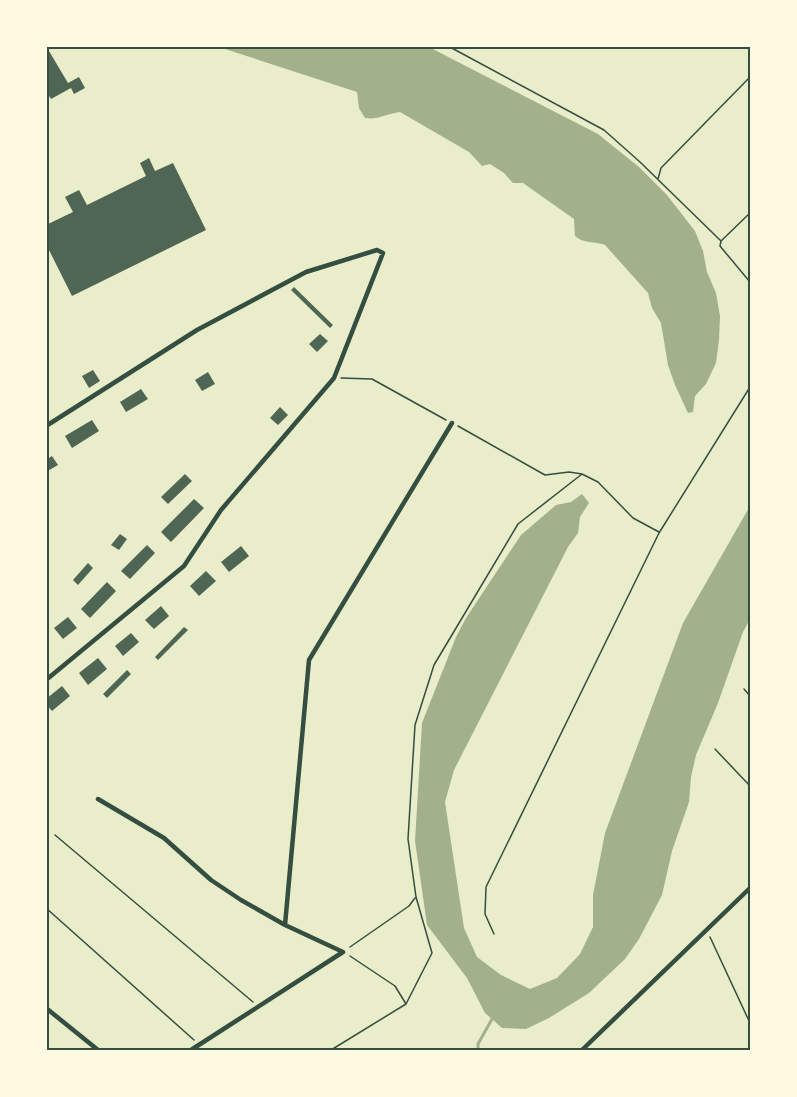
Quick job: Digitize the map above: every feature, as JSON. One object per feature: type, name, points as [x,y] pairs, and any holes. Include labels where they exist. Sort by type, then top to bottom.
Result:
[{"type":"street","points":[[46,426],[197,330],[306,272],[379,249],[383,253],[334,378],[221,510],[184,566],[46,680]]},
{"type":"street","points":[[285,925],[309,660],[452,423]]},
{"type":"street","points":[[98,799],[164,838],[211,880],[241,900],[285,925],[343,952]]},
{"type":"street","points":[[582,1050],[750,888]]},
{"type":"street","points":[[191,1050],[343,952]]},
{"type":"street","points":[[46,1008],[98,1050]]},
{"type":"path","points":[[448,46],[604,130],[721,241]]},
{"type":"path","points":[[658,179],[661,168],[750,77]]},
{"type":"path","points":[[750,213],[721,241],[720,246],[750,282]]},
{"type":"path","points":[[334,378],[372,379],[545,475],[569,472],[582,474],[598,482],[633,518],[659,532]]},
{"type":"path","points":[[494,934],[485,914],[486,887],[659,532],[750,387]]},
{"type":"path","points":[[331,1050],[406,1004],[432,953],[416,897],[408,839],[415,725],[434,665],[518,524],[582,474]]},
{"type":"path","points":[[744,689],[750,696]]},
{"type":"path","points":[[715,749],[750,786]]},
{"type":"path","points":[[56,835],[258,1007]]},
{"type":"path","points":[[406,1004],[395,986],[343,952],[408,906],[416,897]]},
{"type":"path","points":[[46,908],[199,1044]]},
{"type":"path","points":[[706,931],[750,1023]]},
{"type":"shaded area","points":[[219,47],[429,47],[598,134],[639,167],[667,195],[695,231],[703,251],[707,272],[716,293],[720,316],[719,340],[716,363],[706,384],[695,396],[693,412],[688,413],[675,385],[668,365],[661,323],[652,308],[648,293],[605,245],[578,239],[575,236],[574,219],[523,183],[513,183],[504,173],[490,164],[482,166],[469,152],[400,112],[378,118],[365,118],[359,108],[357,92]]},
{"type":"shaded area","points":[[582,494],[589,503],[580,517],[578,533],[568,547],[454,770],[445,802],[464,928],[477,957],[501,975],[530,989],[557,978],[580,954],[593,927],[593,895],[605,833],[683,623],[750,506],[750,619],[696,755],[689,802],[672,851],[662,895],[639,939],[625,959],[589,993],[549,1018],[526,1029],[502,1028],[485,1013],[467,978],[427,925],[415,841],[422,723],[456,637],[466,618],[521,535],[556,505],[571,502]]},
{"type":"building","points":[[46,46],[68,83],[79,77],[85,88],[74,94],[71,88],[51,99],[46,91]]},
{"type":"building","points":[[149,158],[155,171],[173,163],[206,230],[72,296],[46,244],[46,225],[73,212],[65,197],[79,190],[87,205],[146,176],[140,163]]},
{"type":"building","points":[[294,287],[333,325],[330,328],[291,290]]},
{"type":"building","points":[[320,334],[328,341],[317,352],[309,344]]},
{"type":"building","points":[[93,370],[100,381],[89,388],[82,376]]},
{"type":"building","points":[[208,372],[215,384],[202,391],[195,380]]},
{"type":"building","points":[[141,389],[148,399],[126,412],[120,402]]},
{"type":"building","points":[[280,407],[288,415],[278,425],[270,418]]},
{"type":"building","points":[[92,420],[99,431],[72,448],[65,436]]},
{"type":"building","points":[[52,456],[58,465],[46,472],[46,460]]},
{"type":"building","points":[[185,474],[192,481],[168,504],[161,497]]},
{"type":"building","points":[[194,499],[204,508],[171,542],[161,532]]},
{"type":"building","points":[[120,534],[127,539],[119,550],[111,545]]},
{"type":"building","points":[[147,545],[155,553],[130,579],[121,571]]},
{"type":"building","points":[[241,546],[249,556],[229,572],[221,562]]},
{"type":"building","points":[[88,563],[93,568],[78,585],[73,580]]},
{"type":"building","points":[[206,571],[216,581],[199,596],[190,586]]},
{"type":"building","points":[[107,582],[116,591],[90,618],[81,609]]},
{"type":"building","points":[[161,606],[169,616],[154,629],[145,620]]},
{"type":"building","points":[[68,617],[77,628],[63,639],[54,628]]},
{"type":"building","points":[[184,627],[188,630],[158,660],[155,657]]},
{"type":"building","points":[[131,633],[139,642],[123,656],[115,646]]},
{"type":"building","points":[[98,658],[107,669],[88,685],[79,673]]},
{"type":"building","points":[[127,670],[131,674],[107,698],[103,694]]},
{"type":"building","points":[[62,686],[70,696],[52,711],[46,704],[46,699]]},
{"type":"waterway","points":[[478,1050],[478,1044],[492,1019]]}]
